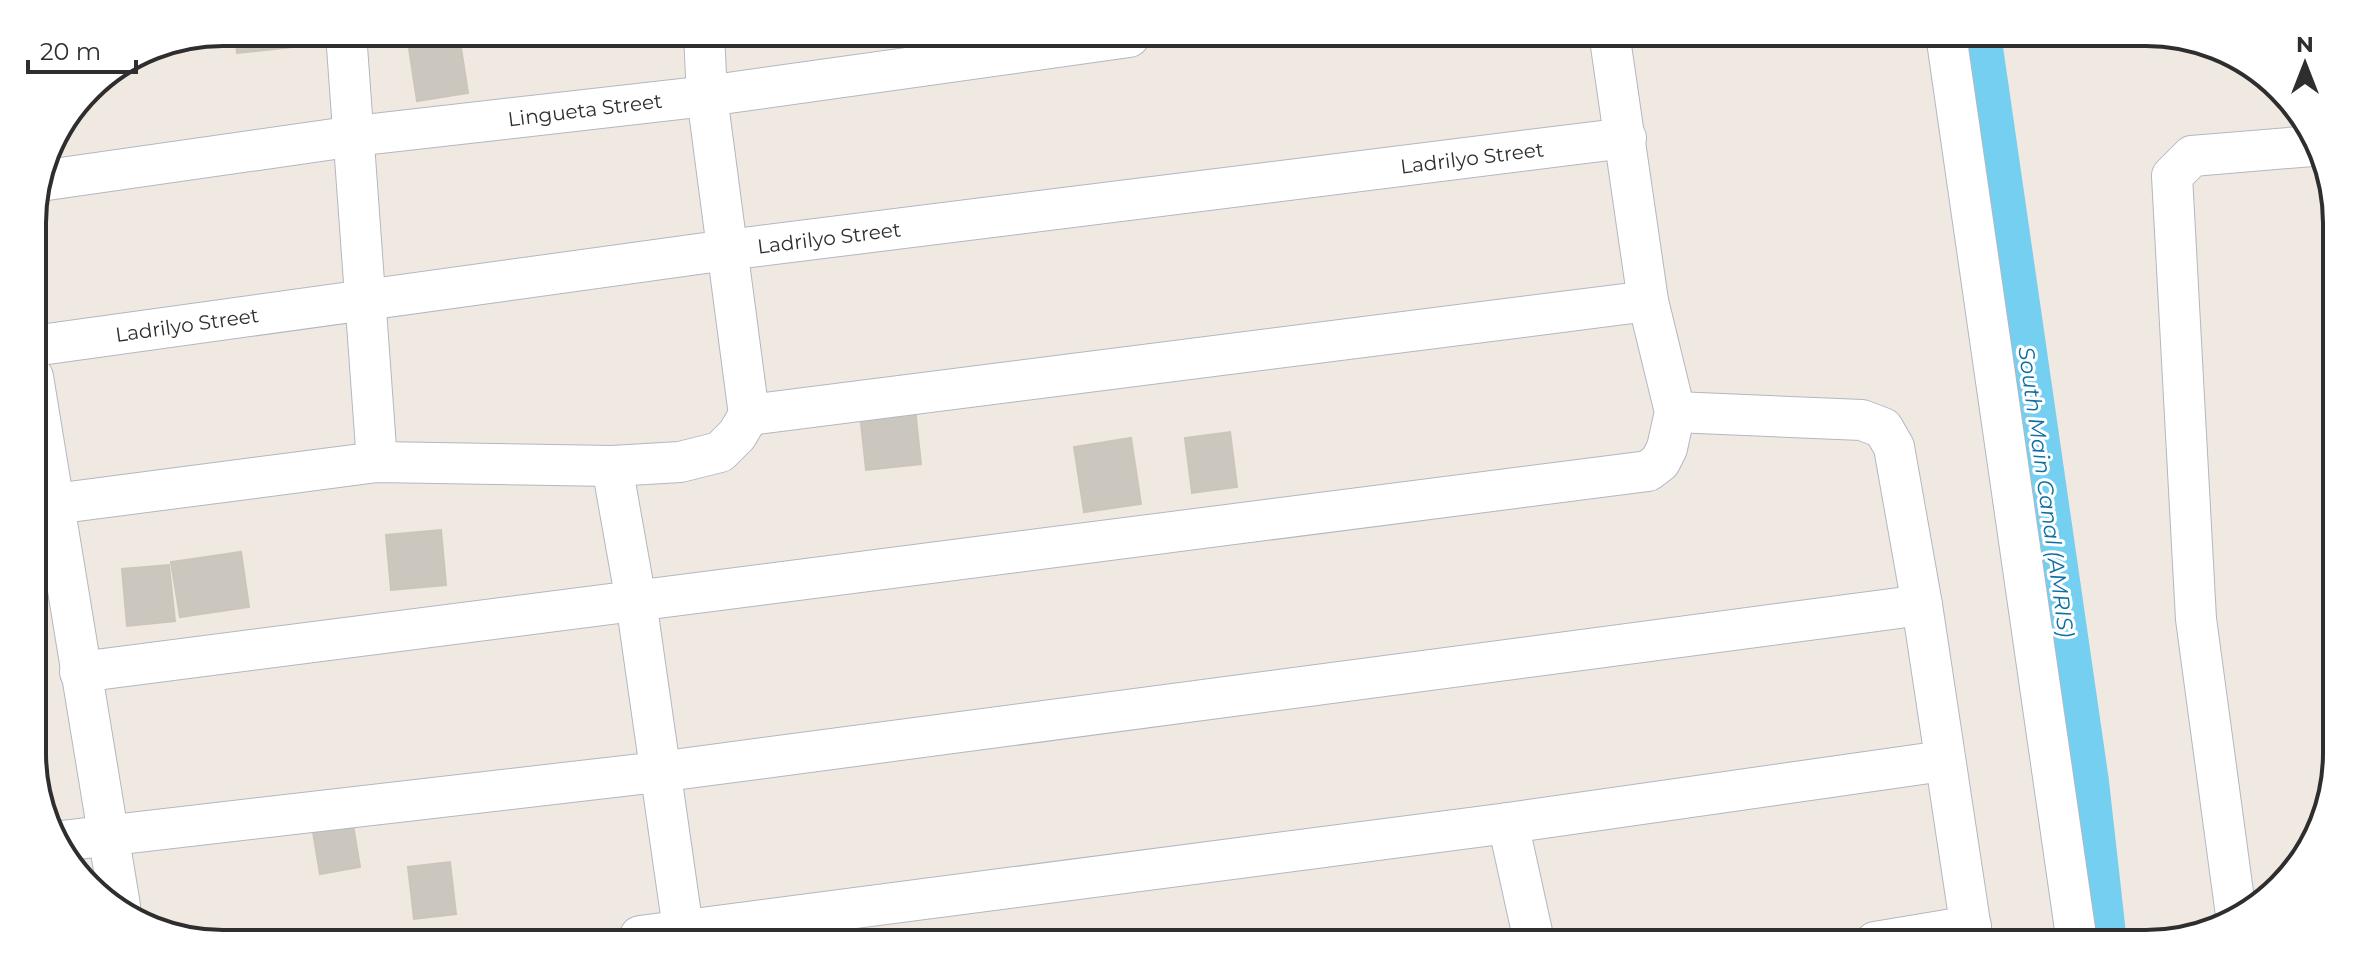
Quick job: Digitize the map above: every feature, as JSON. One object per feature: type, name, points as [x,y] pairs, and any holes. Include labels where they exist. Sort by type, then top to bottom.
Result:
[{"type":"street","points":[[347,46],[377,462]]},
{"type":"street","points":[[54,504],[377,462],[612,466],[680,462],[720,452],[737,435],[749,415],[707,96],[705,46]]},
{"type":"street","name":"Lingueta Street","points":[[51,179],[355,136],[707,96],[1065,46]]},
{"type":"street","points":[[80,672],[1648,471],[1660,462],[1667,448],[1675,412],[1648,301],[1611,46]]},
{"type":"street","points":[[1948,46],[2075,930]]},
{"type":"street","name":"Ladrilyo Street","points":[[46,344],[727,250],[1626,138]]},
{"type":"street","points":[[2235,906],[2196,619],[2172,176],[2192,156],[2306,147]]},
{"type":"street","points":[[749,415],[1648,301]]},
{"type":"street","points":[[1675,412],[1862,420],[1883,428],[1894,447],[1922,605],[1943,761],[1971,930]]},
{"type":"street","points":[[46,456],[118,895]]},
{"type":"street","points":[[612,466],[636,601],[658,772],[683,930]]},
{"type":"street","points":[[69,840],[658,772],[1922,605]]},
{"type":"street","points":[[714,930],[1943,761]]},
{"type":"street","points":[[1508,823],[1532,930]]},
{"type":"building","points":[[236,46],[301,46],[237,53]]},
{"type":"building","points":[[409,46],[461,46],[468,93],[417,101]]},
{"type":"building","points":[[915,408],[921,464],[866,470],[860,414]]},
{"type":"building","points":[[1230,432],[1237,487],[1192,493],[1185,438]]},
{"type":"building","points":[[1131,438],[1141,504],[1084,512],[1074,447]]},
{"type":"building","points":[[441,530],[446,585],[391,590],[386,535]]},
{"type":"building","points":[[241,552],[249,607],[180,617],[171,562]]},
{"type":"building","points":[[169,565],[175,621],[127,626],[122,569]]},
{"type":"building","points":[[351,813],[360,867],[320,874],[311,820]]},
{"type":"building","points":[[450,862],[456,914],[414,919],[408,867]]},
{"type":"waterway","name":"South Main Canal (AMRIS)","points":[[1984,46],[2090,782],[2107,930]]}]
